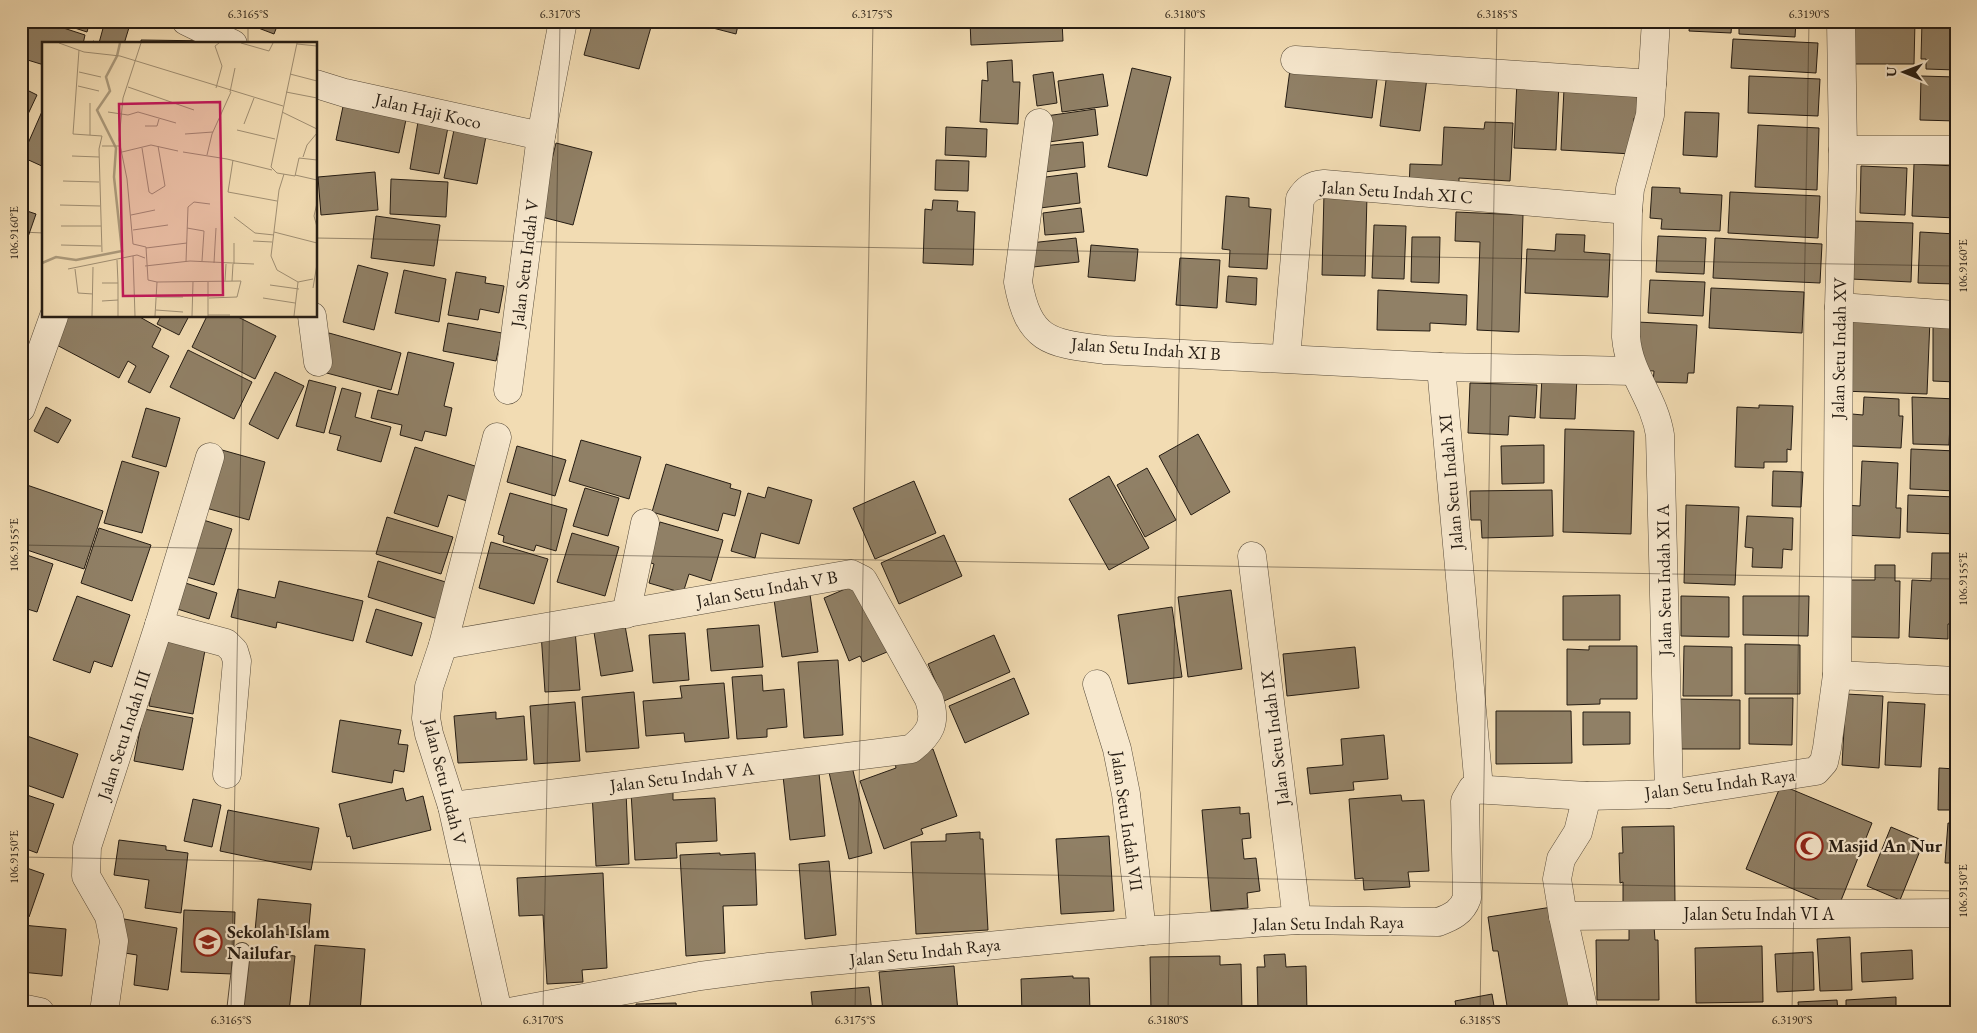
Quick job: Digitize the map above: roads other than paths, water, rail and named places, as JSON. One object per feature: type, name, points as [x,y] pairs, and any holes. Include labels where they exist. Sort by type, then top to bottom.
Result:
[{"type":"street","points":[[186,21],[229,42]]},
{"type":"street","name":"Jalan Setu Indah V","points":[[508,390],[541,136],[563,21]]},
{"type":"street","name":"Jalan Setu Indah XI A","points":[[1656,21],[1650,115],[1630,189],[1628,210],[1626,337],[1627,352],[1633,371],[1652,403],[1660,435],[1669,794]]},
{"type":"street","name":"Jalan Setu Indah XV","points":[[1837,675],[1839,307],[1844,150],[1841,21]]},
{"type":"street","points":[[1295,60],[1652,84]]},
{"type":"street","name":"Jalan Haji Koco","points":[[318,85],[345,93],[541,136]]},
{"type":"street","name":"Jalan Setu Indah XI B","points":[[1039,123],[1018,282],[1022,306],[1036,331],[1066,345],[1106,350],[1441,367]]},
{"type":"street","points":[[1844,150],[1956,150]]},
{"type":"street","name":"Jalan Setu Indah XI C","points":[[1286,358],[1300,199],[1306,190],[1314,185],[1324,184],[1628,210]]},
{"type":"street","points":[[1839,307],[1956,315]]},
{"type":"street","points":[[21,408],[53,318]]},
{"type":"street","points":[[312,318],[318,362]]},
{"type":"street","points":[[1441,367],[1633,371]]},
{"type":"street","name":"Jalan Setu Indah XI","points":[[1441,367],[1479,788]]},
{"type":"street","name":"Jalan Setu Indah V","points":[[497,437],[443,645],[429,687],[426,718],[428,734],[452,806],[498,1012]]},
{"type":"street","name":"Jalan Setu Indah III","points":[[104,1012],[114,941],[109,916],[86,876],[87,847],[159,625],[210,457]]},
{"type":"street","points":[[626,614],[645,523]]},
{"type":"street","name":"Jalan Setu Indah IX","points":[[1252,556],[1297,920]]},
{"type":"street","name":"Jalan Setu Indah V B","points":[[443,645],[851,574],[864,580],[929,700],[933,711],[932,725],[926,738],[911,748]]},
{"type":"street","points":[[159,625],[226,644],[234,651],[237,661],[227,774]]},
{"type":"street","points":[[1837,675],[1956,681]]},
{"type":"street","name":"Jalan Setu Indah Raya","points":[[509,1012],[700,976],[769,967],[1142,931],[1297,920],[1438,922],[1451,917],[1464,908],[1467,898],[1465,801],[1472,789],[1587,796],[1669,794],[1816,771],[1824,762],[1837,675]]},
{"type":"street","name":"Jalan Setu Indah VII","points":[[1097,684],[1117,749],[1126,794],[1142,931]]},
{"type":"street","name":"Jalan Setu Indah V A","points":[[452,806],[911,748]]},
{"type":"street","points":[[1584,1012],[1557,879],[1561,859],[1578,832],[1587,796]]},
{"type":"street","name":"Jalan Setu Indah VI A","points":[[1563,916],[1956,912]]},
{"type":"street","points":[[21,1008],[40,1012]]},
{"type":"lane","points":[[235,1012],[242,951]]},
{"type":"place","name":"Masjid An Nur","points":[[1809,846]]},
{"type":"place","name":"Sekolah Islam Nailufar","points":[[208,942]]}]
